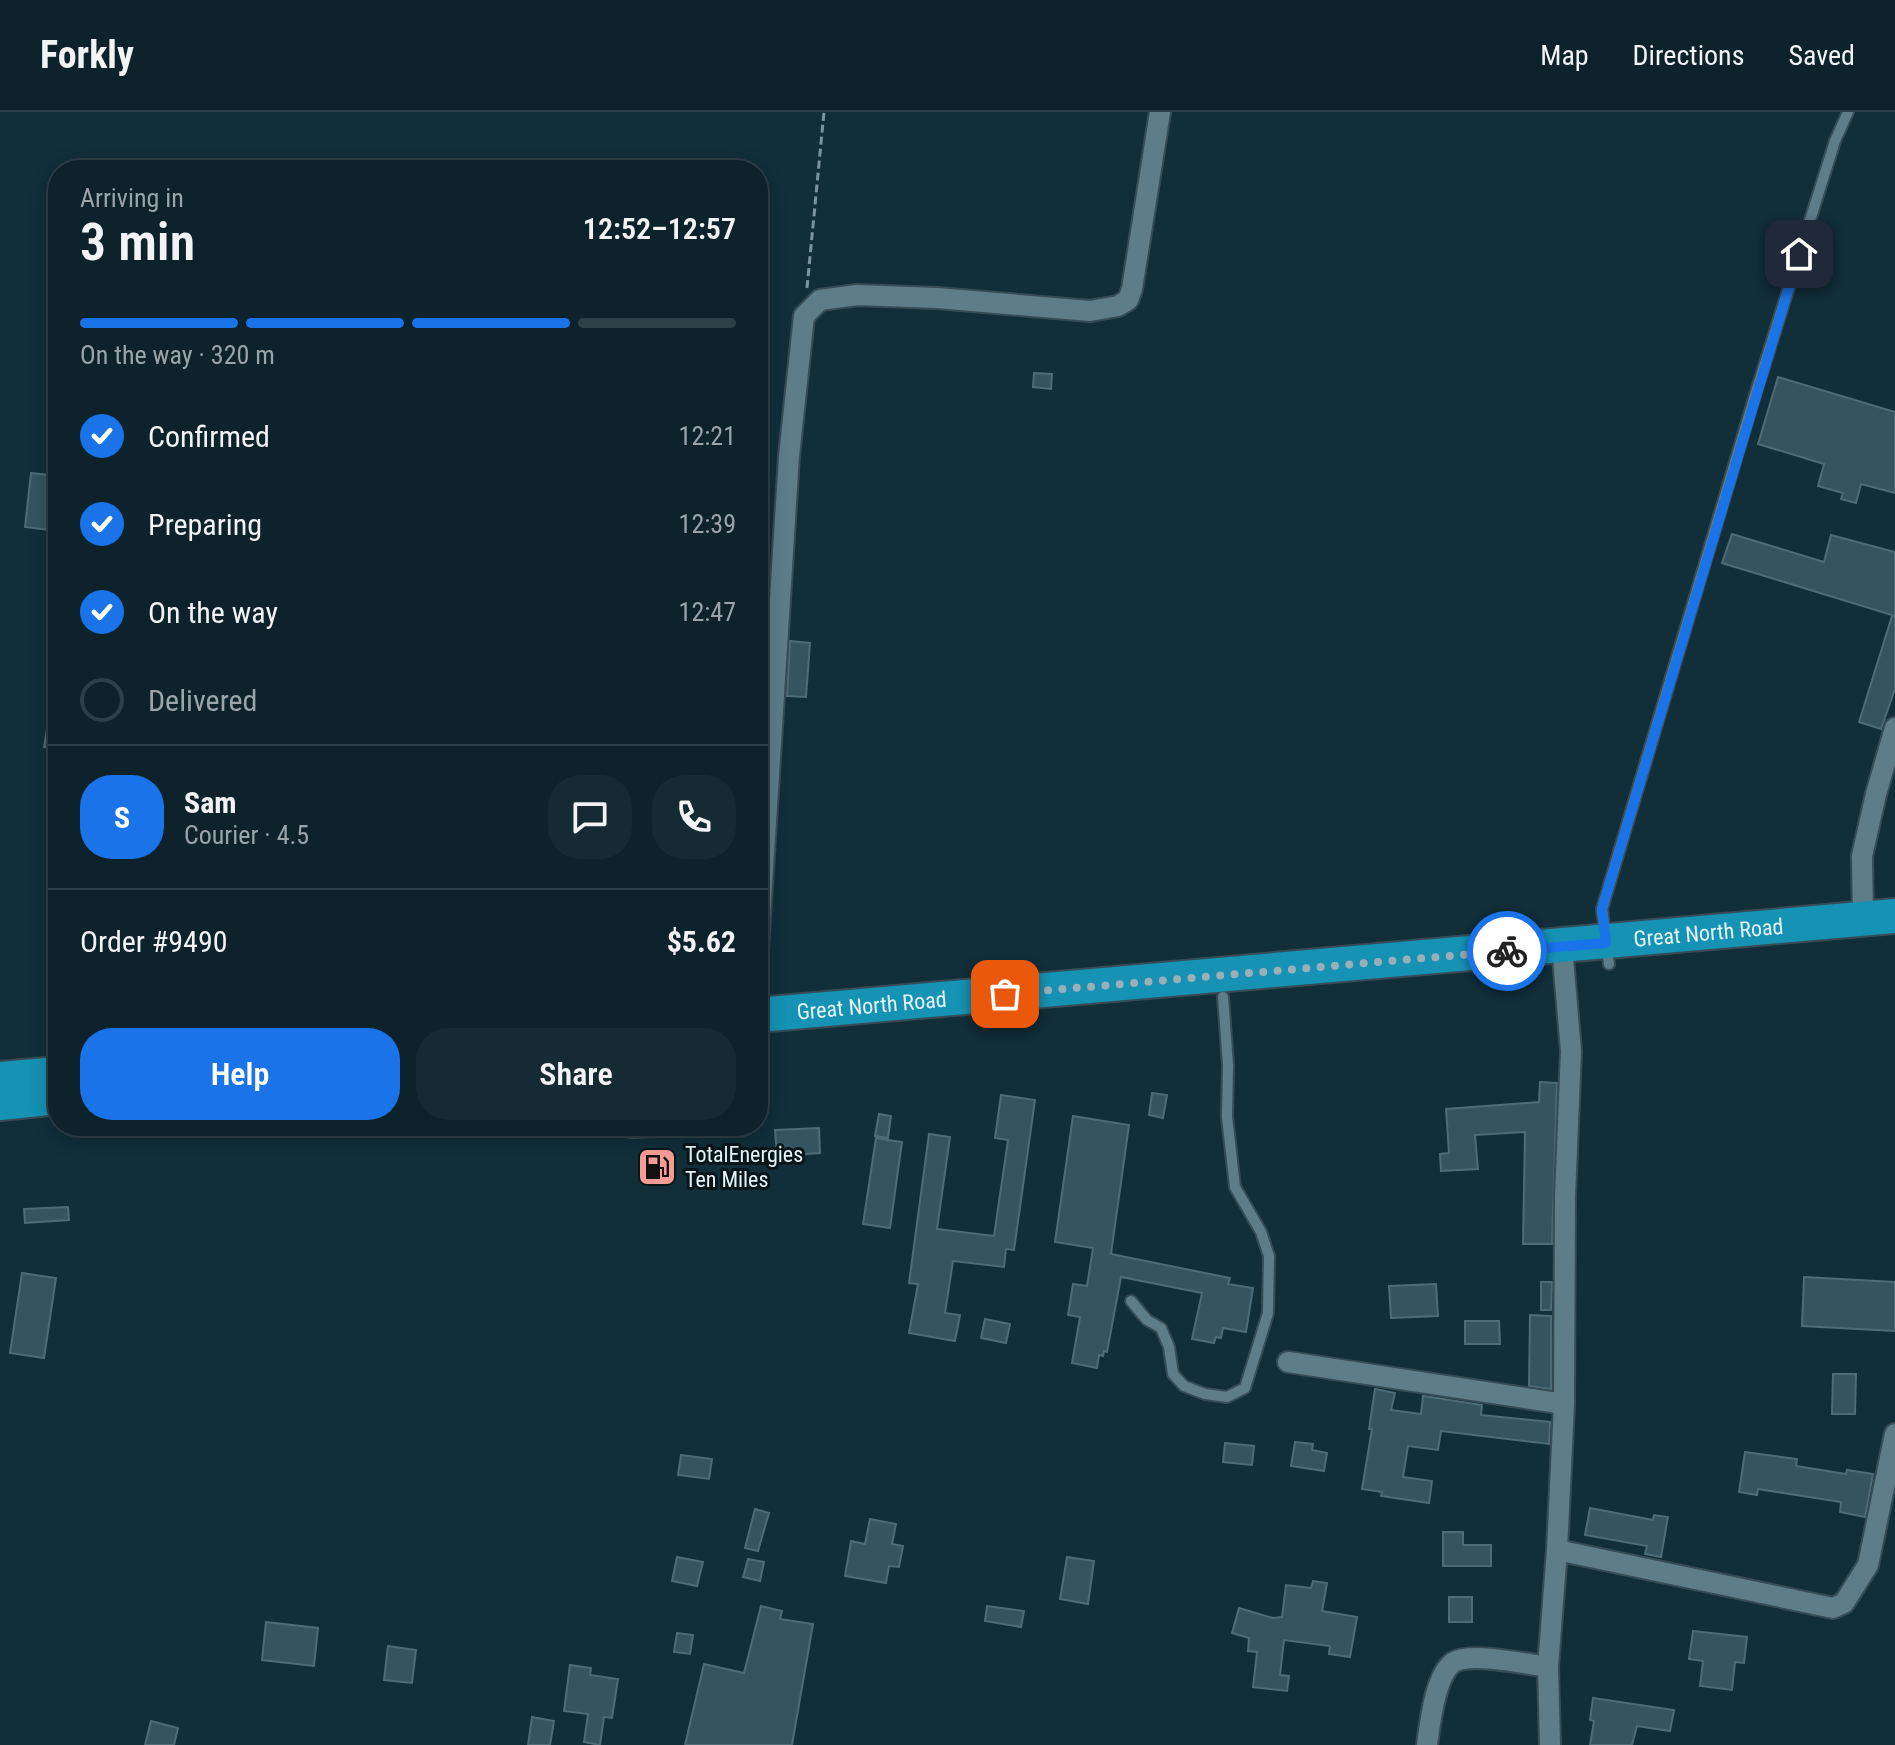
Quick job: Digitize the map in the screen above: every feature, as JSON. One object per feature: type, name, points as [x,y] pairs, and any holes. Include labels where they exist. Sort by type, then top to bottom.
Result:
[{"type":"highway","name":"Great North Road","points":[[768,1014],[1563,957],[1879,918]]},
{"type":"highway","name":"Great North Road","points":[[1608,953],[1895,939]]},
{"type":"highway","name":"Great North Road","points":[[768,1036],[1223,997],[1563,957]]},
{"type":"highway","points":[[0,1079],[48,1075]]},
{"type":"highway","points":[[0,1103],[48,1098]]},
{"type":"street","points":[[768,790],[789,456],[804,316],[820,300],[857,295],[937,298],[1090,311],[1118,306],[1128,300],[1132,289],[1160,112]]},
{"type":"street","points":[[1879,918],[1862,856],[1895,728]]},
{"type":"street","points":[[1550,1745],[1548,1667],[1564,1404],[1565,1196],[1571,1051],[1563,957]]},
{"type":"street","points":[[1288,1362],[1564,1404]]},
{"type":"street","points":[[1557,1550],[1833,1608],[1844,1603],[1868,1565],[1895,1434]]},
{"type":"street","points":[[1427,1745],[1438,1689],[1452,1663],[1468,1658],[1548,1667]]},
{"type":"lane","points":[[1608,953],[1602,909],[1755,395],[1835,141],[1848,112]]},
{"type":"lane","points":[[1131,1301],[1147,1320],[1161,1328],[1169,1347],[1173,1374],[1184,1386],[1205,1394],[1227,1397],[1245,1388],[1268,1313],[1269,1256],[1261,1232],[1235,1187],[1227,1117],[1228,1065],[1223,997]]},
{"type":"path","points":[[804,316],[824,112]]},
{"type":"building","points":[[1034,373],[1052,374],[1051,389],[1033,387]]},
{"type":"building","points":[[1778,377],[1895,412],[1895,493],[1861,484],[1856,503],[1841,499],[1843,493],[1818,486],[1824,464],[1758,444]]},
{"type":"building","points":[[31,473],[48,475],[48,530],[25,527]]},
{"type":"building","points":[[1732,534],[1824,562],[1831,535],[1895,552],[1895,616],[1722,563]]},
{"type":"building","points":[[1892,616],[1895,616],[1895,689],[1881,729],[1859,722]]},
{"type":"building","points":[[790,641],[810,643],[806,697],[787,696]]},
{"type":"building","points":[[48,724],[48,748],[44,747]]},
{"type":"building","points":[[1540,1082],[1557,1083],[1552,1244],[1523,1244],[1525,1132],[1475,1135],[1478,1169],[1441,1171],[1440,1154],[1449,1153],[1446,1109],[1539,1102]]},
{"type":"building","points":[[1152,1093],[1167,1095],[1163,1118],[1149,1115]]},
{"type":"building","points":[[1001,1095],[1035,1100],[1014,1250],[1006,1249],[1004,1267],[953,1261],[945,1313],[960,1315],[955,1341],[909,1333],[918,1284],[909,1283],[929,1134],[950,1137],[937,1229],[994,1236],[1008,1140],[995,1138]]},
{"type":"building","points":[[879,1114],[891,1116],[888,1138],[875,1136]]},
{"type":"building","points":[[1073,1116],[1129,1125],[1111,1254],[1230,1278],[1228,1284],[1253,1288],[1246,1332],[1223,1328],[1221,1338],[1216,1337],[1214,1343],[1192,1339],[1202,1293],[1121,1277],[1107,1352],[1099,1355],[1097,1368],[1072,1363],[1080,1317],[1068,1315],[1073,1284],[1087,1286],[1093,1248],[1055,1242]]},
{"type":"building","points":[[819,1128],[820,1153],[777,1156],[775,1130]]},
{"type":"building","points":[[876,1138],[902,1142],[890,1228],[863,1224]]},
{"type":"building","points":[[68,1207],[69,1220],[25,1223],[24,1209]]},
{"type":"building","points":[[22,1273],[56,1278],[44,1358],[10,1353]]},
{"type":"building","points":[[1804,1277],[1895,1282],[1895,1331],[1802,1326]]},
{"type":"building","points":[[1541,1282],[1552,1282],[1551,1310],[1541,1310]]},
{"type":"building","points":[[1436,1284],[1438,1316],[1391,1318],[1389,1286]]},
{"type":"building","points":[[1530,1315],[1551,1316],[1551,1389],[1529,1386]]},
{"type":"building","points":[[985,1319],[1010,1324],[1006,1343],[981,1338]]},
{"type":"building","points":[[1465,1321],[1499,1321],[1500,1344],[1465,1344]]},
{"type":"building","points":[[1833,1374],[1856,1374],[1855,1414],[1832,1414]]},
{"type":"building","points":[[1375,1389],[1395,1393],[1391,1410],[1421,1414],[1423,1396],[1482,1405],[1481,1415],[1550,1422],[1549,1444],[1441,1431],[1438,1450],[1408,1446],[1403,1477],[1432,1481],[1429,1503],[1381,1496],[1382,1492],[1362,1489]]},
{"type":"building","points":[[1295,1442],[1313,1444],[1312,1450],[1327,1453],[1324,1471],[1291,1466]]},
{"type":"building","points":[[1225,1443],[1254,1446],[1252,1465],[1223,1462]]},
{"type":"building","points":[[1745,1452],[1797,1459],[1796,1466],[1846,1474],[1847,1470],[1873,1474],[1865,1517],[1840,1512],[1841,1502],[1758,1489],[1757,1495],[1739,1492]]},
{"type":"building","points":[[681,1455],[712,1459],[709,1479],[678,1475]]},
{"type":"building","points":[[1590,1508],[1653,1520],[1654,1515],[1668,1517],[1661,1557],[1645,1554],[1647,1546],[1585,1535]]},
{"type":"building","points":[[755,1509],[769,1513],[758,1551],[745,1548]]},
{"type":"building","points":[[870,1519],[896,1524],[892,1544],[903,1546],[899,1567],[889,1566],[886,1583],[845,1576],[851,1541],[865,1544]]},
{"type":"building","points":[[1443,1532],[1463,1532],[1463,1545],[1491,1545],[1491,1566],[1443,1566]]},
{"type":"building","points":[[677,1557],[703,1562],[697,1586],[672,1581]]},
{"type":"building","points":[[1067,1557],[1094,1561],[1088,1604],[1060,1599]]},
{"type":"building","points":[[748,1559],[764,1562],[760,1581],[743,1577]]},
{"type":"building","points":[[1313,1581],[1327,1583],[1322,1611],[1357,1617],[1350,1657],[1329,1654],[1330,1646],[1284,1640],[1280,1675],[1289,1676],[1287,1691],[1253,1687],[1257,1652],[1248,1651],[1249,1638],[1232,1633],[1239,1608],[1273,1618],[1282,1617],[1286,1585],[1311,1588]]},
{"type":"building","points":[[1449,1597],[1472,1597],[1472,1622],[1449,1622]]},
{"type":"building","points":[[761,1606],[782,1611],[780,1619],[813,1624],[792,1745],[685,1745],[704,1664],[744,1673]]},
{"type":"building","points":[[987,1606],[1024,1611],[1021,1627],[985,1621]]},
{"type":"building","points":[[266,1622],[318,1628],[314,1666],[262,1660]]},
{"type":"building","points":[[1693,1631],[1747,1637],[1744,1663],[1735,1662],[1732,1690],[1700,1686],[1703,1661],[1689,1659]]},
{"type":"building","points":[[677,1633],[693,1635],[690,1654],[674,1652]]},
{"type":"building","points":[[388,1646],[416,1650],[412,1683],[384,1680]]},
{"type":"building","points":[[570,1665],[591,1668],[590,1675],[618,1679],[612,1718],[604,1717],[600,1745],[584,1742],[588,1714],[564,1711]]},
{"type":"building","points":[[1593,1698],[1674,1710],[1670,1731],[1637,1726],[1632,1745],[1590,1745],[1594,1721],[1590,1720]]},
{"type":"building","points":[[532,1717],[554,1721],[550,1745],[528,1745]]},
{"type":"building","points":[[151,1721],[178,1728],[174,1745],[145,1745]]},
{"type":"way so far","points":[[1005,994],[1507,951]]},
{"type":"place","name":"TotalEnergies Ten Miles","points":[[657,1167]]},
{"type":"route","points":[[1507,951],[1606,943],[1602,909],[1799,254]]}]
